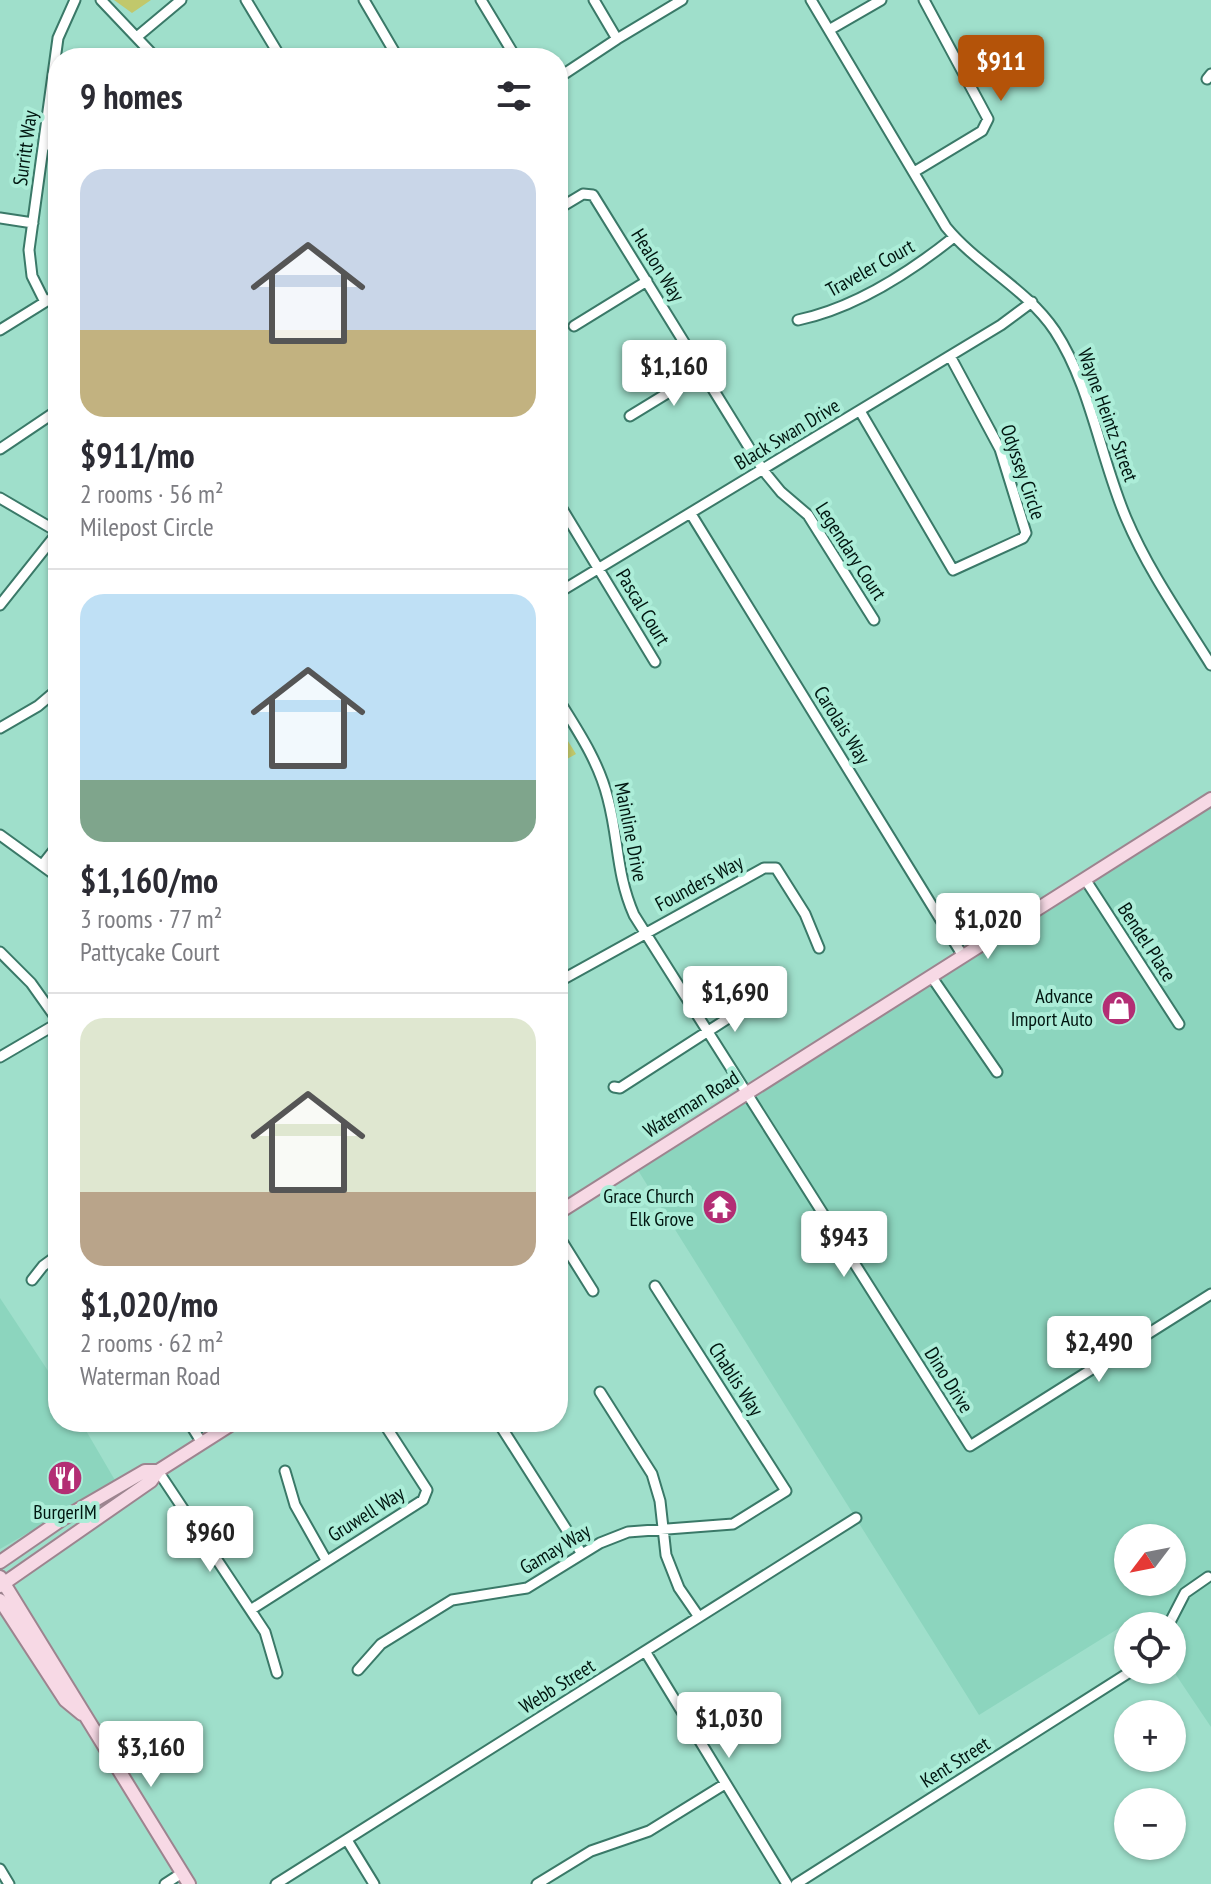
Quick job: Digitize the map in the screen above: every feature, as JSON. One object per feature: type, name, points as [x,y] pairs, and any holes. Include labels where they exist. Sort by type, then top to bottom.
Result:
[{"type":"main road","name":"Waterman Road","points":[[568,1207],[1211,799]]},
{"type":"main road","points":[[186,1878],[82,1714],[65,1679],[1,1582],[151,1481],[158,1471],[219,1432]]},
{"type":"main road","points":[[0,1562],[145,1471],[158,1471]]},
{"type":"main road","points":[[0,1600],[65,1700],[82,1714]]},
{"type":"street","name":"Surritt Way","points":[[57,48],[75,0]]},
{"type":"street","points":[[101,0],[148,48]]},
{"type":"street","points":[[138,36],[181,0]]},
{"type":"street","points":[[246,0],[275,48]]},
{"type":"street","points":[[364,0],[392,48]]},
{"type":"street","points":[[481,0],[510,48]]},
{"type":"street","points":[[594,0],[617,39]]},
{"type":"street","points":[[568,72],[682,0]]},
{"type":"street","name":"Wayne Heintz Street","points":[[811,0],[954,237],[964,250],[1032,302],[1068,353],[1125,515],[1143,554],[1211,665]]},
{"type":"street","points":[[829,30],[881,0]]},
{"type":"street","points":[[914,172],[982,131],[988,119],[924,0]]},
{"type":"street","name":"Surritt Way","points":[[45,302],[29,263],[48,114]]},
{"type":"street","points":[[44,144],[48,145]]},
{"type":"street","name":"Healon Way","points":[[568,203],[583,194],[593,195],[763,470]]},
{"type":"street","points":[[0,218],[33,223]]},
{"type":"street","name":"Traveler Court","points":[[798,320],[846,306],[931,255],[954,237]]},
{"type":"street","points":[[574,326],[647,281]]},
{"type":"street","points":[[0,330],[48,300]]},
{"type":"street","name":"Black Swan Drive","points":[[568,588],[950,356],[1032,302]]},
{"type":"street","name":"Odyssey Circle","points":[[860,411],[953,570],[1023,538],[1026,533],[1000,449],[950,356]]},
{"type":"street","points":[[630,416],[702,372]]},
{"type":"street","points":[[0,449],[48,417]]},
{"type":"street","name":"Legendary Court","points":[[763,470],[808,515],[874,620]]},
{"type":"street","points":[[0,498],[48,526]]},
{"type":"street","name":"Carolais Way","points":[[691,514],[963,956]]},
{"type":"street","name":"Pascal Court","points":[[568,518],[655,662]]},
{"type":"street","points":[[0,605],[48,545]]},
{"type":"street","points":[[0,728],[48,698]]},
{"type":"street","name":"Mainline Drive","points":[[568,715],[588,747],[604,783],[619,875],[644,933],[746,1093]]},
{"type":"street","points":[[0,835],[48,868]]},
{"type":"street","points":[[43,864],[48,858]]},
{"type":"street","name":"Founders Way","points":[[644,933],[764,868],[776,868],[805,914],[819,948]]},
{"type":"street","name":"Bendel Place","points":[[1085,879],[1179,1024]]},
{"type":"street","points":[[568,976],[644,933]]},
{"type":"street","points":[[0,952],[31,983],[48,1008]]},
{"type":"street","points":[[931,976],[997,1072]]},
{"type":"street","points":[[614,1087],[620,1088],[744,1008]]},
{"type":"street","points":[[0,1057],[48,1028]]},
{"type":"street","name":"Dino Drive","points":[[746,1093],[970,1446],[1211,1294]]},
{"type":"street","points":[[568,1251],[593,1291]]},
{"type":"street","points":[[32,1280],[48,1262]]},
{"type":"street","name":"Chablis Way","points":[[655,1286],[786,1491]]},
{"type":"street","points":[[600,1392],[652,1474],[660,1501],[662,1528],[672,1572],[699,1617]]},
{"type":"street","points":[[195,1432],[202,1443]]},
{"type":"street","name":"Gruwell Way","points":[[252,1609],[423,1500],[427,1490],[389,1432]]},
{"type":"street","points":[[504,1432],[582,1554]]},
{"type":"street","points":[[158,1471],[252,1609],[265,1632],[277,1673]]},
{"type":"street","points":[[285,1471],[295,1505],[326,1560]]},
{"type":"street","name":"Gamay Way","points":[[358,1670],[381,1644],[452,1600],[527,1588],[618,1535],[662,1528],[733,1524],[786,1491]]},
{"type":"street","name":"Webb Street","points":[[276,1884],[856,1518]]},
{"type":"street","points":[[1175,1612],[1185,1593],[1208,1577]]},
{"type":"street","points":[[645,1651],[787,1884]]},
{"type":"street","name":"Kent Street","points":[[796,1884],[1114,1682]]},
{"type":"street","points":[[537,1884],[591,1851],[649,1831],[725,1784]]},
{"type":"street","points":[[347,1840],[374,1884]]},
{"type":"street","points":[[0,1869],[9,1884]]},
{"type":"street","points":[[165,1884],[186,1878]]},
{"type":"shaded area","points":[[1211,799],[1211,1727],[1182,1684],[1186,1684],[1186,1612],[1114,1612],[1114,1631],[979,1715],[634,1164]]},
{"type":"shaded area","points":[[0,1298],[48,1371],[48,1432],[87,1432],[116,1482],[0,1549]]},
{"type":"green space","points":[[114,0],[151,0],[132,13]]},
{"type":"green space","points":[[568,741],[576,754],[568,758]]},
{"type":"place","name":"Advance Import Auto","points":[[1119,1008]]},
{"type":"place","name":"Grace Church Elk Grove","points":[[720,1207]]},
{"type":"place","name":"BurgerIM","points":[[65,1478]]}]
